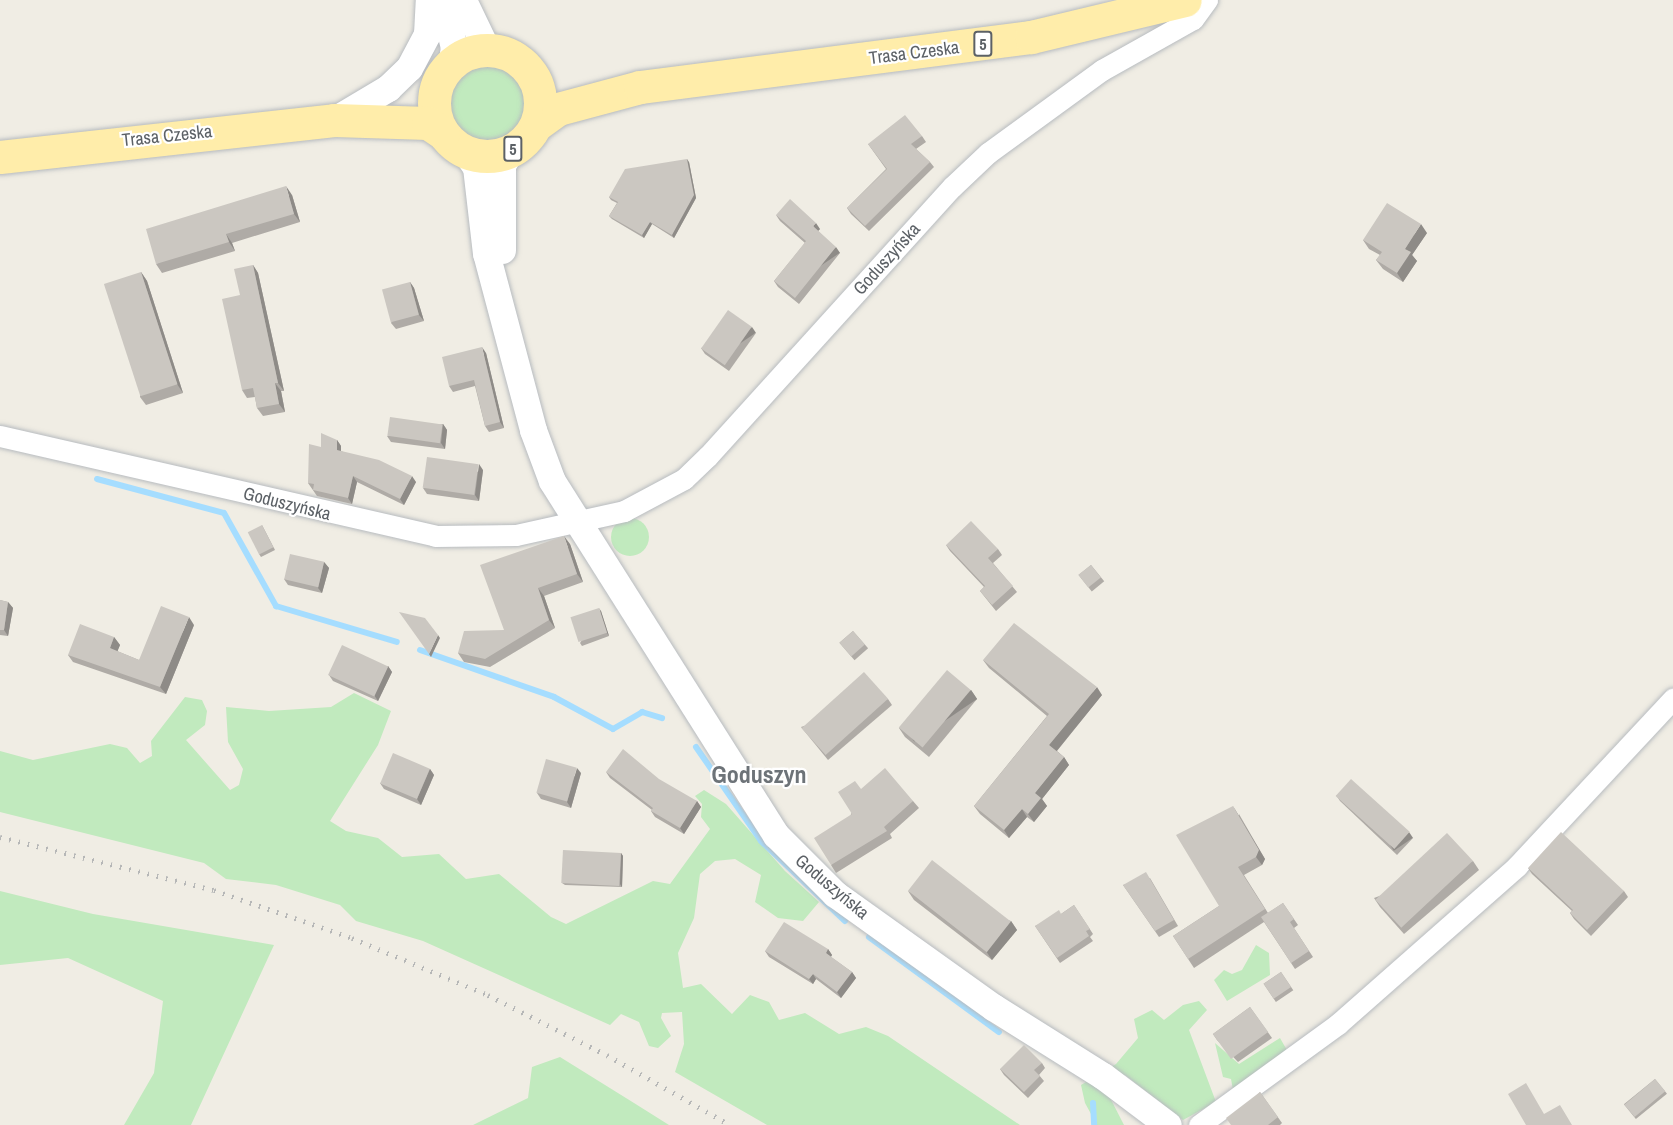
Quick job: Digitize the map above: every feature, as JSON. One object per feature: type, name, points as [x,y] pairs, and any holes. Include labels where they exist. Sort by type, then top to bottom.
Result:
[{"type":"main road","name":"Trasa Czeska","points":[[536,124],[558,109],[640,87],[1031,37],[1185,0]]},
{"type":"main road","name":"5","points":[[444,74],[474,51],[487,50],[513,56],[533,76],[540,100],[536,124],[525,140],[510,151],[482,156],[454,142]]},
{"type":"main road","name":"Trasa Czeska","points":[[334,120],[420,97],[444,74]]},
{"type":"main road","points":[[444,74],[435,109],[454,142]]},
{"type":"main road","name":"Trasa Czeska","points":[[533,76],[557,84],[640,87]]},
{"type":"main road","name":"Trasa Czeska","points":[[0,157],[334,120],[428,123],[454,142]]},
{"type":"street","points":[[334,120],[388,88],[409,68],[427,34],[429,0]]},
{"type":"street","points":[[443,0],[454,48],[444,74]]},
{"type":"street","points":[[463,0],[487,50]]},
{"type":"street","name":"Goduszyńska","points":[[0,436],[435,536],[489,538],[576,522],[638,505],[684,479],[952,187],[988,153],[1102,70],[1193,19],[1207,0]]},
{"type":"street","name":"Goduszyńska","points":[[454,142],[476,167],[486,254],[499,293],[541,456],[576,522],[758,809],[796,859],[835,894],[993,1007],[1103,1076],[1168,1125]]},
{"type":"street","name":"Goduszyńska","points":[[499,293],[501,165],[510,151]]},
{"type":"street","points":[[1199,1125],[1338,1024],[1517,866],[1673,699]]},
{"type":"green space","points":[[480,62],[496,62],[517,73],[528,94],[528,110],[517,131],[496,142],[480,142],[466,136],[454,124],[448,110],[448,94],[454,80],[466,68]]},
{"type":"green space","points":[[630,518],[644,523],[649,537],[644,551],[630,556],[616,551],[611,537],[616,523]]},
{"type":"green space","points":[[354,693],[391,711],[378,745],[330,821],[346,831],[378,838],[402,857],[439,854],[466,879],[499,874],[551,917],[566,924],[653,881],[670,884],[710,829],[701,817],[702,804],[695,796],[704,790],[726,804],[785,871],[819,902],[803,921],[778,918],[755,902],[761,875],[735,859],[715,861],[700,874],[694,918],[678,953],[683,988],[701,984],[732,1014],[750,995],[769,1002],[779,1020],[805,1013],[839,1034],[866,1027],[888,1036],[1020,1125],[767,1125],[675,1072],[684,1044],[682,1012],[662,1013],[661,1018],[671,1036],[658,1048],[649,1046],[639,1022],[621,1014],[610,1025],[423,941],[356,921],[340,905],[276,885],[226,879],[204,863],[0,812],[0,751],[33,760],[110,744],[127,748],[140,763],[152,756],[151,741],[185,697],[202,700],[207,711],[205,725],[186,740],[230,790],[239,785],[243,769],[228,742],[226,707],[269,711],[331,707]]},
{"type":"green space","points":[[0,891],[93,914],[274,945],[191,1125],[124,1125],[154,1073],[163,1001],[68,958],[0,965]]},
{"type":"green space","points":[[1256,945],[1269,953],[1270,975],[1227,1001],[1214,980],[1224,970],[1232,974],[1242,970]]},
{"type":"green space","points":[[1199,1001],[1207,1010],[1189,1030],[1216,1102],[1183,1120],[1125,1075],[1104,1086],[1124,1125],[1097,1125],[1085,1103],[1081,1085],[1116,1064],[1138,1038],[1134,1019],[1152,1010],[1164,1020],[1183,1005]]},
{"type":"green space","points":[[1280,1038],[1288,1052],[1233,1090],[1231,1079],[1223,1077],[1215,1043],[1239,1064]]},
{"type":"green space","points":[[560,1057],[669,1125],[473,1125],[528,1098],[532,1067]]},
{"type":"building","points":[[905,115],[922,136],[911,144],[930,162],[865,226],[847,208],[887,169],[868,144]]},
{"type":"building","points":[[687,159],[694,195],[672,235],[650,222],[642,235],[609,216],[618,202],[609,197],[625,169]]},
{"type":"building","points":[[286,186],[294,214],[226,234],[229,242],[156,264],[146,229]]},
{"type":"building","points":[[790,199],[816,223],[813,226],[836,247],[795,298],[774,281],[806,241],[776,215]]},
{"type":"building","points":[[1387,203],[1421,224],[1405,249],[1411,252],[1397,273],[1376,260],[1382,252],[1363,240]]},
{"type":"building","points":[[253,265],[278,383],[275,383],[279,404],[257,408],[253,388],[242,390],[222,299],[240,295],[234,269]]},
{"type":"building","points":[[141,272],[177,384],[140,396],[104,284]]},
{"type":"building","points":[[410,282],[419,315],[391,322],[382,290]]},
{"type":"building","points":[[728,310],[752,327],[725,365],[701,349]]},
{"type":"building","points":[[482,347],[500,422],[485,426],[474,380],[449,386],[442,357]]},
{"type":"building","points":[[390,417],[442,424],[440,443],[387,436]]},
{"type":"building","points":[[321,433],[337,440],[337,450],[379,460],[412,476],[400,499],[353,476],[348,498],[313,490],[314,484],[308,483],[309,444],[321,447]]},
{"type":"building","points":[[427,457],[478,464],[474,495],[423,488]]},
{"type":"building","points":[[971,521],[998,549],[988,558],[1013,586],[992,605],[980,591],[985,586],[946,545]]},
{"type":"building","points":[[262,525],[273,547],[259,555],[248,532]]},
{"type":"building","points":[[564,536],[577,574],[538,588],[549,620],[485,659],[458,653],[464,631],[504,630],[480,565]]},
{"type":"building","points":[[290,554],[324,562],[318,587],[284,579]]},
{"type":"building","points":[[1091,565],[1101,578],[1088,587],[1078,575]]},
{"type":"building","points":[[0,600],[8,602],[4,630],[0,630]]},
{"type":"building","points":[[161,606],[189,617],[160,687],[68,655],[80,624],[114,637],[110,648],[139,660]]},
{"type":"building","points":[[599,608],[607,633],[579,642],[570,617]]},
{"type":"building","points":[[399,612],[425,618],[438,635],[429,654]]},
{"type":"building","points":[[1014,623],[1097,687],[1049,745],[1064,757],[1035,793],[1041,798],[1028,814],[1022,809],[1004,830],[974,806],[1049,714],[983,660]]},
{"type":"building","points":[[853,631],[865,645],[851,656],[839,643]]},
{"type":"building","points":[[342,645],[388,667],[374,696],[328,675]]},
{"type":"building","points":[[947,670],[971,690],[923,747],[899,727]]},
{"type":"building","points":[[864,672],[888,699],[826,755],[802,728]]},
{"type":"building","points":[[623,749],[659,779],[697,801],[680,828],[651,811],[653,808],[606,772]]},
{"type":"building","points":[[393,753],[430,769],[417,799],[380,783]]},
{"type":"building","points":[[546,759],[577,768],[567,801],[536,793]]},
{"type":"building","points":[[885,768],[913,801],[884,827],[887,831],[831,865],[814,838],[852,814],[838,792],[855,781],[861,789]]},
{"type":"building","points":[[1351,779],[1410,832],[1394,849],[1336,796]]},
{"type":"building","points":[[1233,806],[1259,850],[1256,857],[1238,867],[1265,909],[1188,959],[1173,936],[1219,906],[1176,835]]},
{"type":"building","points":[[1561,832],[1624,891],[1587,930],[1570,913],[1573,910],[1528,868]]},
{"type":"building","points":[[1447,833],[1473,861],[1401,928],[1375,900]]},
{"type":"building","points":[[563,850],[621,853],[619,886],[561,883]]},
{"type":"building","points":[[932,860],[1011,922],[987,952],[908,891]]},
{"type":"building","points":[[1146,872],[1174,920],[1155,931],[1123,885]]},
{"type":"building","points":[[1283,903],[1294,919],[1290,922],[1309,951],[1291,963],[1261,917]]},
{"type":"building","points":[[1074,905],[1090,929],[1086,931],[1089,936],[1057,958],[1035,926],[1059,910],[1061,914]]},
{"type":"building","points":[[784,922],[828,949],[826,953],[852,972],[837,992],[813,974],[809,979],[765,951]]},
{"type":"building","points":[[1281,972],[1291,987],[1274,999],[1264,984]]},
{"type":"building","points":[[1250,1007],[1268,1032],[1231,1059],[1213,1034]]},
{"type":"building","points":[[1024,1045],[1042,1063],[1034,1070],[1040,1076],[1024,1092],[1000,1069]]},
{"type":"building","points":[[1655,1079],[1665,1091],[1635,1117],[1624,1105]]},
{"type":"building","points":[[1526,1083],[1544,1114],[1560,1105],[1572,1125],[1526,1125],[1508,1094]]},
{"type":"building","points":[[1260,1092],[1278,1117],[1268,1125],[1231,1125],[1226,1118]]},
{"type":"waterway","points":[[97,479],[224,513],[276,606],[397,642]]},
{"type":"waterway","points":[[420,650],[554,697],[613,729],[642,712],[662,718]]},
{"type":"waterway","points":[[696,747],[761,841],[845,921]]},
{"type":"waterway","points":[[869,937],[999,1032]]},
{"type":"waterway","points":[[1093,1103],[1094,1125]]},
{"type":"railway","points":[[0,837],[214,890],[352,938],[488,995],[607,1055],[730,1125]]},
{"type":"district","name":"Goduszyn","points":[[759,775]]}]
